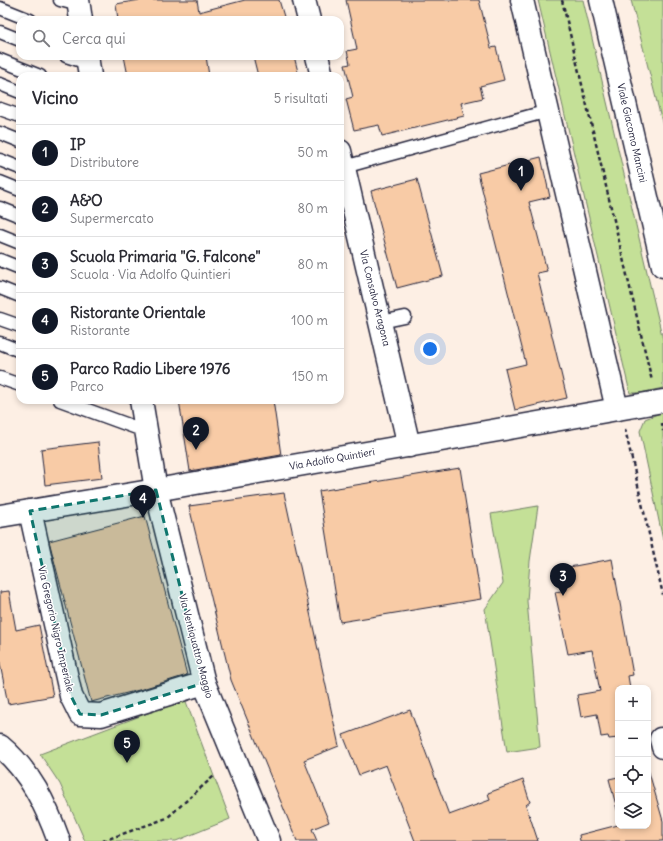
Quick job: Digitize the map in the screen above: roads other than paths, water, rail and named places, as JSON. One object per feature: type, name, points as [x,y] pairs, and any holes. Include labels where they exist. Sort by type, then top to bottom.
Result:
[{"type":"street","points":[[304,0],[308,16]]},
{"type":"street","points":[[522,0],[617,408]]},
{"type":"street","name":"Viale Giacomo Mancini","points":[[601,0],[663,266]]},
{"type":"street","points":[[318,60],[321,72]]},
{"type":"street","name":"Via Consalvo Aragona","points":[[344,167],[381,322],[380,346],[409,446]]},
{"type":"street","name":"Via Adolfo Quintieri","points":[[0,516],[409,446],[660,401]]},
{"type":"street","name":"Via Ventiquattro Maggio","points":[[142,404],[156,490],[204,683],[269,841]]},
{"type":"street","name":"Via Gregorio Nigro Imperiale","points":[[30,511],[71,696],[80,714],[101,715],[204,683]]},
{"type":"street","points":[[0,746],[16,760],[36,789],[52,820],[59,841]]},
{"type":"lane","points":[[0,8],[20,16]]},
{"type":"lane","points":[[0,32],[16,38]]},
{"type":"lane","points":[[0,60],[30,72]]},
{"type":"lane","points":[[76,60],[88,65]]},
{"type":"lane","points":[[0,84],[16,90]]},
{"type":"lane","points":[[0,109],[16,115]]},
{"type":"lane","points":[[344,159],[548,111]]},
{"type":"lane","points":[[0,133],[16,139]]},
{"type":"lane","points":[[0,160],[16,166]]},
{"type":"lane","points":[[0,182],[16,188]]},
{"type":"lane","points":[[0,208],[16,214]]},
{"type":"lane","points":[[0,235],[16,241]]},
{"type":"lane","points":[[0,260],[16,266]]},
{"type":"lane","points":[[0,288],[16,294]]},
{"type":"lane","points":[[381,322],[405,317]]},
{"type":"lane","points":[[0,319],[16,325]]},
{"type":"lane","points":[[0,343],[16,349]]},
{"type":"lane","points":[[0,378],[16,384]]},
{"type":"lane","points":[[71,404],[145,431]]},
{"type":"place","name":"IP","points":[[521,191]]},
{"type":"place","name":"A&O","points":[[196,450]]},
{"type":"place","name":"Ristorante Orientale","points":[[143,518]]},
{"type":"place","name":"Scuola Primaria \"G. Falcone\"","points":[[563,596]]},
{"type":"place","name":"Parco Radio Libere 1976","points":[[127,763]]}]
